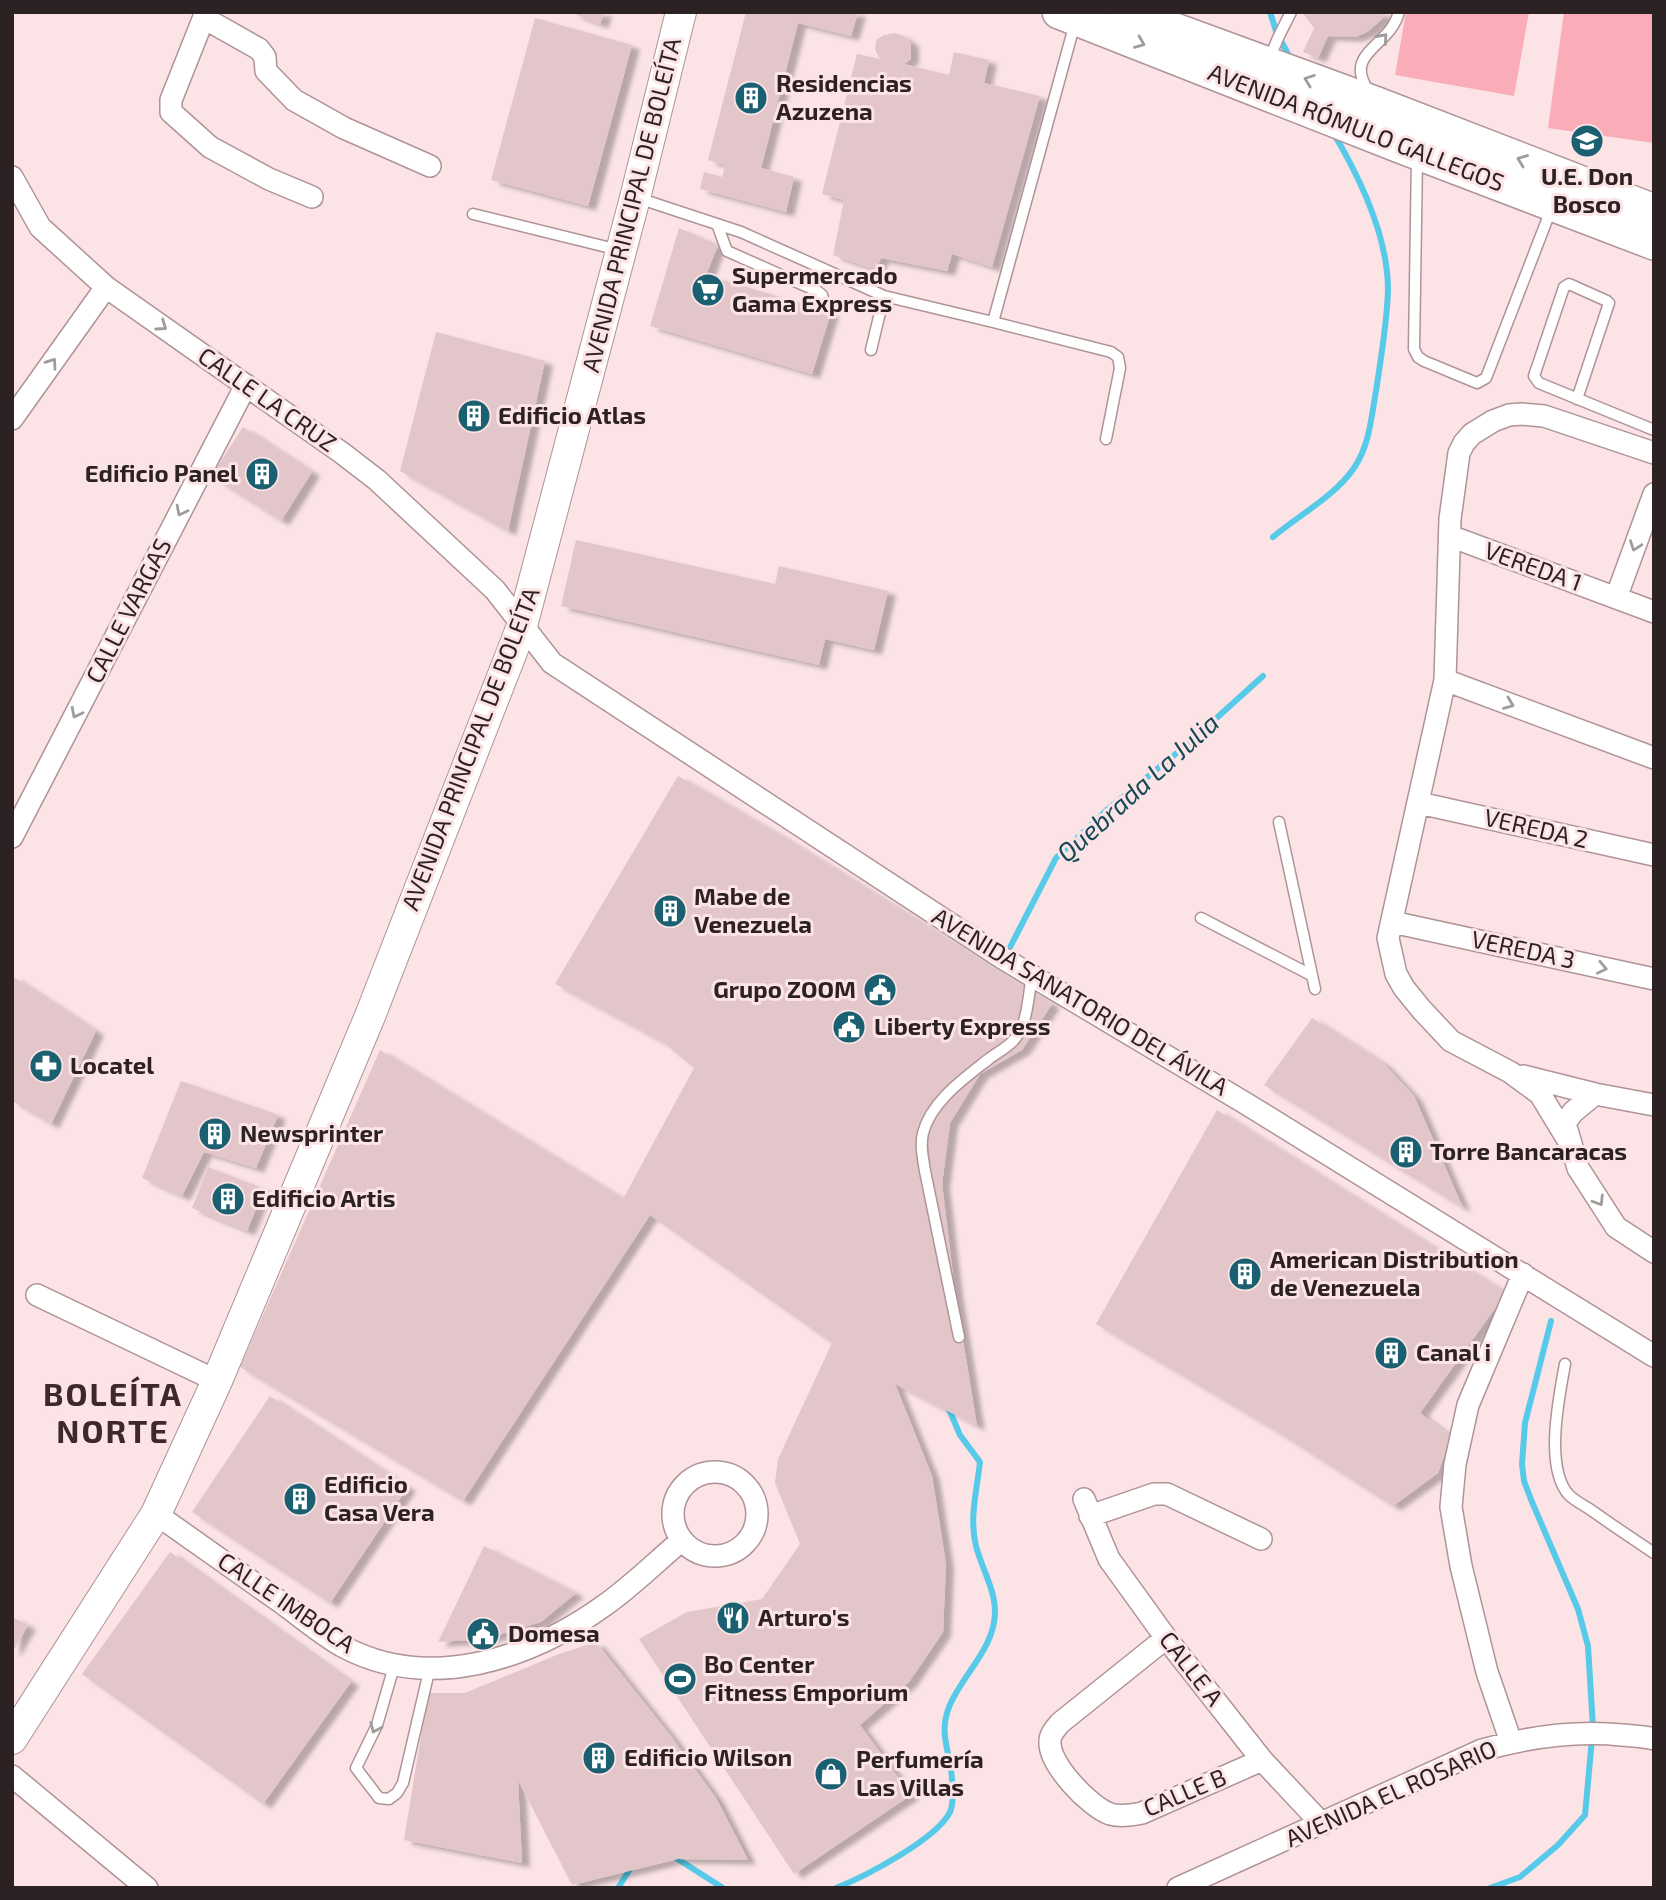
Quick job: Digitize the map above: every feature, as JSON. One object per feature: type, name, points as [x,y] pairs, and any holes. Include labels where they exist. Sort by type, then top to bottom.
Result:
[{"type":"main road","name":"AVENIDA RÓMULO GALLEGOS","points":[[1126,12],[1269,80],[1301,107],[1654,243]]},
{"type":"main road","name":"AVENIDA RÓMULO GALLEGOS","points":[[1071,14],[1269,80],[1377,104],[1654,211]]},
{"type":"street","name":"AVENIDA PRINCIPAL DE BOLEÍTA","points":[[156,1514],[217,1381],[370,1016],[522,626],[681,12]]},
{"type":"street","points":[[312,197],[269,179],[211,147],[171,112],[171,100],[205,15],[259,48],[265,57],[266,71],[294,100],[344,128],[430,166]]},
{"type":"street","name":"CALLE LA CRUZ","points":[[12,177],[40,227],[106,287],[377,480],[495,590],[522,626]]},
{"type":"street","points":[[12,418],[106,287]]},
{"type":"street","name":"CALLE VARGAS","points":[[12,836],[246,385]]},
{"type":"street","points":[[1568,1140],[1540,1094],[1510,1072],[1451,1041],[1404,988],[1391,960],[1388,938],[1445,680],[1450,519],[1459,453],[1472,434],[1509,415],[1544,416],[1654,453]]},
{"type":"street","points":[[1616,598],[1654,494]]},
{"type":"street","name":"VEREDA 1","points":[[1450,536],[1654,612]]},
{"type":"street","name":"AVENIDA SANATORIO DEL ÁVILA","points":[[522,626],[552,663],[1032,976],[1233,1096],[1654,1356]]},
{"type":"street","points":[[1445,680],[1654,758]]},
{"type":"street","name":"VEREDA 2","points":[[1419,803],[1654,855]]},
{"type":"street","name":"VEREDA 3","points":[[1392,922],[1654,979]]},
{"type":"street","points":[[1510,1072],[1595,1094],[1654,1105]]},
{"type":"street","points":[[1595,1094],[1573,1112],[1565,1123],[1578,1168],[1616,1227],[1654,1252]]},
{"type":"street","points":[[1511,1742],[1487,1672],[1461,1566],[1451,1507],[1455,1464],[1468,1405],[1523,1274]]},
{"type":"street","points":[[37,1294],[217,1381]]},
{"type":"street","points":[[714,1472],[732,1475],[751,1490],[757,1504],[756,1527],[749,1540],[738,1550],[722,1556],[707,1556],[693,1550],[682,1540],[674,1523],[673,1508],[677,1494],[687,1483],[699,1475],[714,1472]]},
{"type":"street","name":"CALLE A","points":[[1261,1539],[1167,1494],[1154,1494],[1087,1508],[1109,1559],[1166,1638],[1262,1760],[1322,1824]]},
{"type":"street","points":[[12,1739],[156,1514]]},
{"type":"street","name":"CALLE IMBOCA","points":[[156,1514],[340,1645],[359,1654],[395,1663],[430,1667],[459,1668],[503,1659],[556,1635],[606,1605],[682,1540]]},
{"type":"street","name":"CALLE B","points":[[1166,1638],[1060,1723],[1051,1735],[1049,1743],[1058,1768],[1097,1808],[1112,1815],[1128,1815],[1142,1813],[1262,1760]]},
{"type":"street","name":"AVENIDA EL ROSARIO","points":[[1178,1888],[1482,1750],[1511,1742],[1564,1734],[1653,1735]]},
{"type":"street","points":[[12,1776],[147,1888]]},
{"type":"lane","points":[[1269,80],[1278,38],[1292,12]]},
{"type":"lane","points":[[1377,104],[1360,78],[1359,68],[1363,59],[1397,20],[1399,12]]},
{"type":"lane","points":[[993,322],[1071,14]]},
{"type":"lane","points":[[1418,153],[1414,349],[1424,361],[1477,383],[1486,378],[1553,204]]},
{"type":"lane","points":[[635,198],[741,232],[884,296],[1111,352],[1118,357],[1120,368],[1106,439]]},
{"type":"lane","points":[[473,214],[621,250]]},
{"type":"lane","points":[[717,224],[725,247],[731,254],[817,291],[822,295],[826,308]]},
{"type":"lane","points":[[1577,399],[1609,303],[1569,284],[1564,287],[1534,376],[1539,383],[1577,399],[1654,430]]},
{"type":"lane","points":[[871,350],[884,296]]},
{"type":"lane","points":[[1279,822],[1315,989]]},
{"type":"lane","points":[[1202,918],[1311,975]]},
{"type":"lane","points":[[959,1337],[925,1171],[923,1132],[931,1115],[947,1094],[1013,1042],[1023,1024],[1032,976]]},
{"type":"lane","points":[[1565,1364],[1558,1403],[1556,1439],[1556,1461],[1561,1480],[1569,1495],[1654,1553]]},
{"type":"lane","points":[[395,1663],[377,1725],[356,1768],[379,1798],[389,1799],[403,1783],[430,1667]]},
{"type":"shaded area","points":[[1406,12],[1529,12],[1514,96],[1395,75]]},
{"type":"shaded area","points":[[1564,12],[1654,12],[1654,143],[1548,128]]},
{"type":"building","points":[[570,12],[604,12],[600,24]]},
{"type":"building","name":"Residencias Azuzena","points":[[746,12],[858,12],[851,36],[798,23],[761,168],[794,177],[786,212],[700,189],[704,172],[722,177],[725,165],[708,160]]},
{"type":"building","points":[[1302,12],[1385,12],[1381,20],[1367,32],[1355,37],[1328,36],[1318,58],[1303,52],[1314,28]]},
{"type":"building","points":[[535,18],[632,45],[588,206],[491,180]]},
{"type":"building","points":[[894,33],[902,35],[911,43],[911,59],[904,64],[949,75],[954,52],[989,60],[984,83],[1040,96],[992,267],[952,254],[947,271],[881,258],[876,270],[833,255],[844,200],[822,194],[857,54],[880,59],[875,50],[876,40]]},
{"type":"building","name":"Supermercado Gama Express","points":[[679,228],[718,245],[706,275],[831,312],[812,374],[650,326]]},
{"type":"building","name":"Edificio Atlas","points":[[436,332],[545,361],[508,531],[400,471]]},
{"type":"building","name":"Edificio Panel","points":[[243,427],[312,472],[281,521],[211,476]]},
{"type":"building","points":[[576,540],[775,584],[779,566],[888,591],[874,650],[825,639],[819,665],[561,606]]},
{"type":"building","points":[[678,776],[785,838],[1052,1004],[1022,1050],[980,1074],[950,1123],[942,1184],[955,1292],[977,1426],[895,1384],[932,1476],[946,1564],[943,1632],[909,1682],[860,1725],[911,1795],[794,1874],[639,1639],[687,1612],[762,1599],[800,1544],[775,1483],[778,1459],[832,1343],[650,1215],[463,1501],[240,1367],[380,1050],[623,1199],[694,1068],[663,1042],[555,984]]},
{"type":"building","name":"Locatel","points":[[12,976],[96,1031],[51,1124],[12,1101]]},
{"type":"building","name":"Torre Bancaracas","points":[[1312,1018],[1383,1063],[1414,1096],[1463,1208],[1264,1085]]},
{"type":"building","name":"Newsprinter","points":[[181,1081],[278,1115],[256,1168],[204,1152],[182,1196],[142,1178]]},
{"type":"building","name":"American Distribution de Venezuela","points":[[1217,1110],[1506,1293],[1420,1413],[1451,1436],[1438,1473],[1393,1506],[1273,1429],[1096,1324]]},
{"type":"building","name":"Edificio Artis","points":[[208,1167],[264,1189],[247,1231],[192,1208]]},
{"type":"building","name":"Edificio Casa Vera","points":[[270,1396],[408,1487],[330,1603],[192,1512]]},
{"type":"building","points":[[484,1546],[576,1593],[541,1622],[486,1639],[438,1642]]},
{"type":"building","points":[[170,1552],[351,1682],[263,1804],[82,1674]]},
{"type":"building","points":[[12,1617],[28,1625],[12,1653]]},
{"type":"building","name":"Edificio Wilson","points":[[596,1642],[716,1798],[748,1860],[678,1859],[572,1885],[518,1780],[522,1863],[404,1840],[428,1693],[465,1693],[559,1654]]},
{"type":"waterway","points":[[1270,12],[1290,58]]},
{"type":"waterway","points":[[1273,537],[1337,488],[1354,468],[1369,431],[1380,366],[1388,290],[1383,249],[1363,189],[1334,134]]},
{"type":"waterway","name":"Quebrada La Julia","points":[[1005,957],[1056,858],[1108,809],[1189,743],[1263,676]]},
{"type":"waterway","points":[[1490,1888],[1520,1877],[1558,1845],[1585,1815],[1593,1728],[1588,1646],[1578,1609],[1524,1481],[1522,1464],[1525,1423],[1551,1321]]},
{"type":"waterway","name":"Quebrada La Julia","points":[[836,1888],[916,1845],[943,1823],[950,1812],[953,1788],[945,1735],[946,1717],[955,1695],[990,1638],[994,1625],[993,1595],[979,1554],[973,1525],[980,1462],[960,1435],[948,1407]]},
{"type":"waterway","name":"Quebrada La Julia","points":[[673,1856],[723,1888]]},
{"type":"waterway","name":"Quebrada La Julia","points":[[618,1888],[632,1866]]},
{"type":"place","name":"Residencias Azuzena","points":[[751,98]]},
{"type":"place","name":"U.E. Don Bosco","points":[[1587,141]]},
{"type":"place","name":"Supermercado Gama Express","points":[[708,290]]},
{"type":"place","name":"Edificio Atlas","points":[[474,416]]},
{"type":"place","name":"Edificio Panel","points":[[262,474]]},
{"type":"place","name":"Mabe de Venezuela","points":[[670,911]]},
{"type":"place","name":"Grupo ZOOM","points":[[880,990]]},
{"type":"place","name":"Liberty Express","points":[[849,1027]]},
{"type":"place","name":"Locatel","points":[[46,1066]]},
{"type":"place","name":"Newsprinter","points":[[215,1134]]},
{"type":"place","name":"Torre Bancaracas","points":[[1406,1152]]},
{"type":"place","name":"Edificio Artis","points":[[228,1199]]},
{"type":"place","name":"American Distribution de Venezuela","points":[[1245,1274]]},
{"type":"place","name":"Canal i","points":[[1391,1353]]},
{"type":"place","name":"Edificio Casa Vera","points":[[300,1499]]},
{"type":"place","name":"Arturo's","points":[[733,1618]]},
{"type":"place","name":"Domesa","points":[[483,1634]]},
{"type":"place","name":"Bo Center Fitness Emporium","points":[[680,1679]]},
{"type":"place","name":"Edificio Wilson","points":[[599,1758]]},
{"type":"place","name":"Perfumería Las Villas","points":[[831,1774]]},
{"type":"district","name":"BOLEÍTA NORTE","points":[[113,1414]]}]
